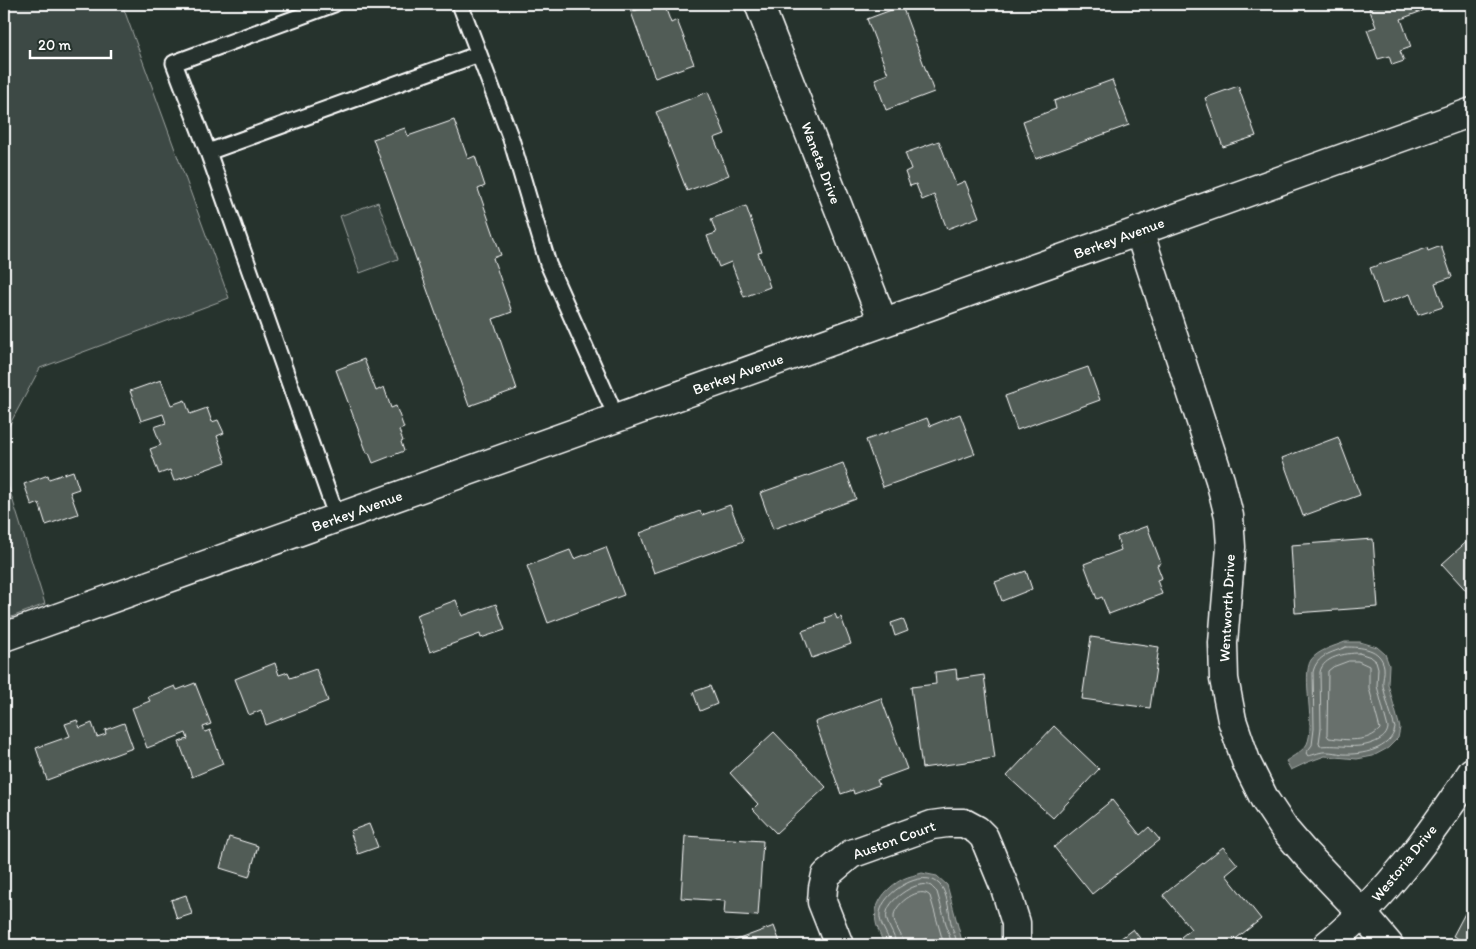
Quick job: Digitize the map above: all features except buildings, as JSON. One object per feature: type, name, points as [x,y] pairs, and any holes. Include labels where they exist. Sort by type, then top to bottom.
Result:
[{"type":"street","name":"Waneta Drive","points":[[759,4],[882,322]]},
{"type":"street","name":"Berkey Avenue","points":[[4,637],[1472,112]]},
{"type":"street","name":"Wentworth Drive","points":[[1138,231],[1220,480],[1228,516],[1231,546],[1224,643],[1224,679],[1232,720],[1247,764],[1265,800],[1285,830],[1389,945]]},
{"type":"street","name":"Westoria Drive","points":[[1326,945],[1362,913],[1412,856],[1446,811],[1472,772]]},
{"type":"street","name":"Auston Court","points":[[839,945],[822,902],[826,875],[851,854],[932,825],[947,822],[964,823],[977,830],[984,837],[1005,888],[1016,923],[1016,945]]},
{"type":"lane","points":[[334,4],[174,63],[208,152],[337,518]]},
{"type":"lane","points":[[460,4],[511,140],[548,264],[610,403]]},
{"type":"lane","points":[[208,152],[479,54]]},
{"type":"shaded area","points":[[4,4],[122,4],[229,298],[40,368],[4,435]]},
{"type":"shaded area","points":[[378,202],[398,259],[360,273],[340,216]]},
{"type":"shaded area","points":[[4,472],[45,604],[4,620]]},
{"type":"water","points":[[1345,642],[1360,642],[1377,647],[1385,654],[1389,665],[1388,684],[1400,728],[1398,738],[1388,748],[1373,756],[1357,759],[1325,756],[1291,770],[1286,761],[1305,747],[1309,736],[1308,667],[1311,660],[1322,651]]},
{"type":"water","points":[[922,873],[937,876],[947,885],[963,945],[887,945],[882,940],[876,921],[877,906],[880,899],[896,883]]}]
